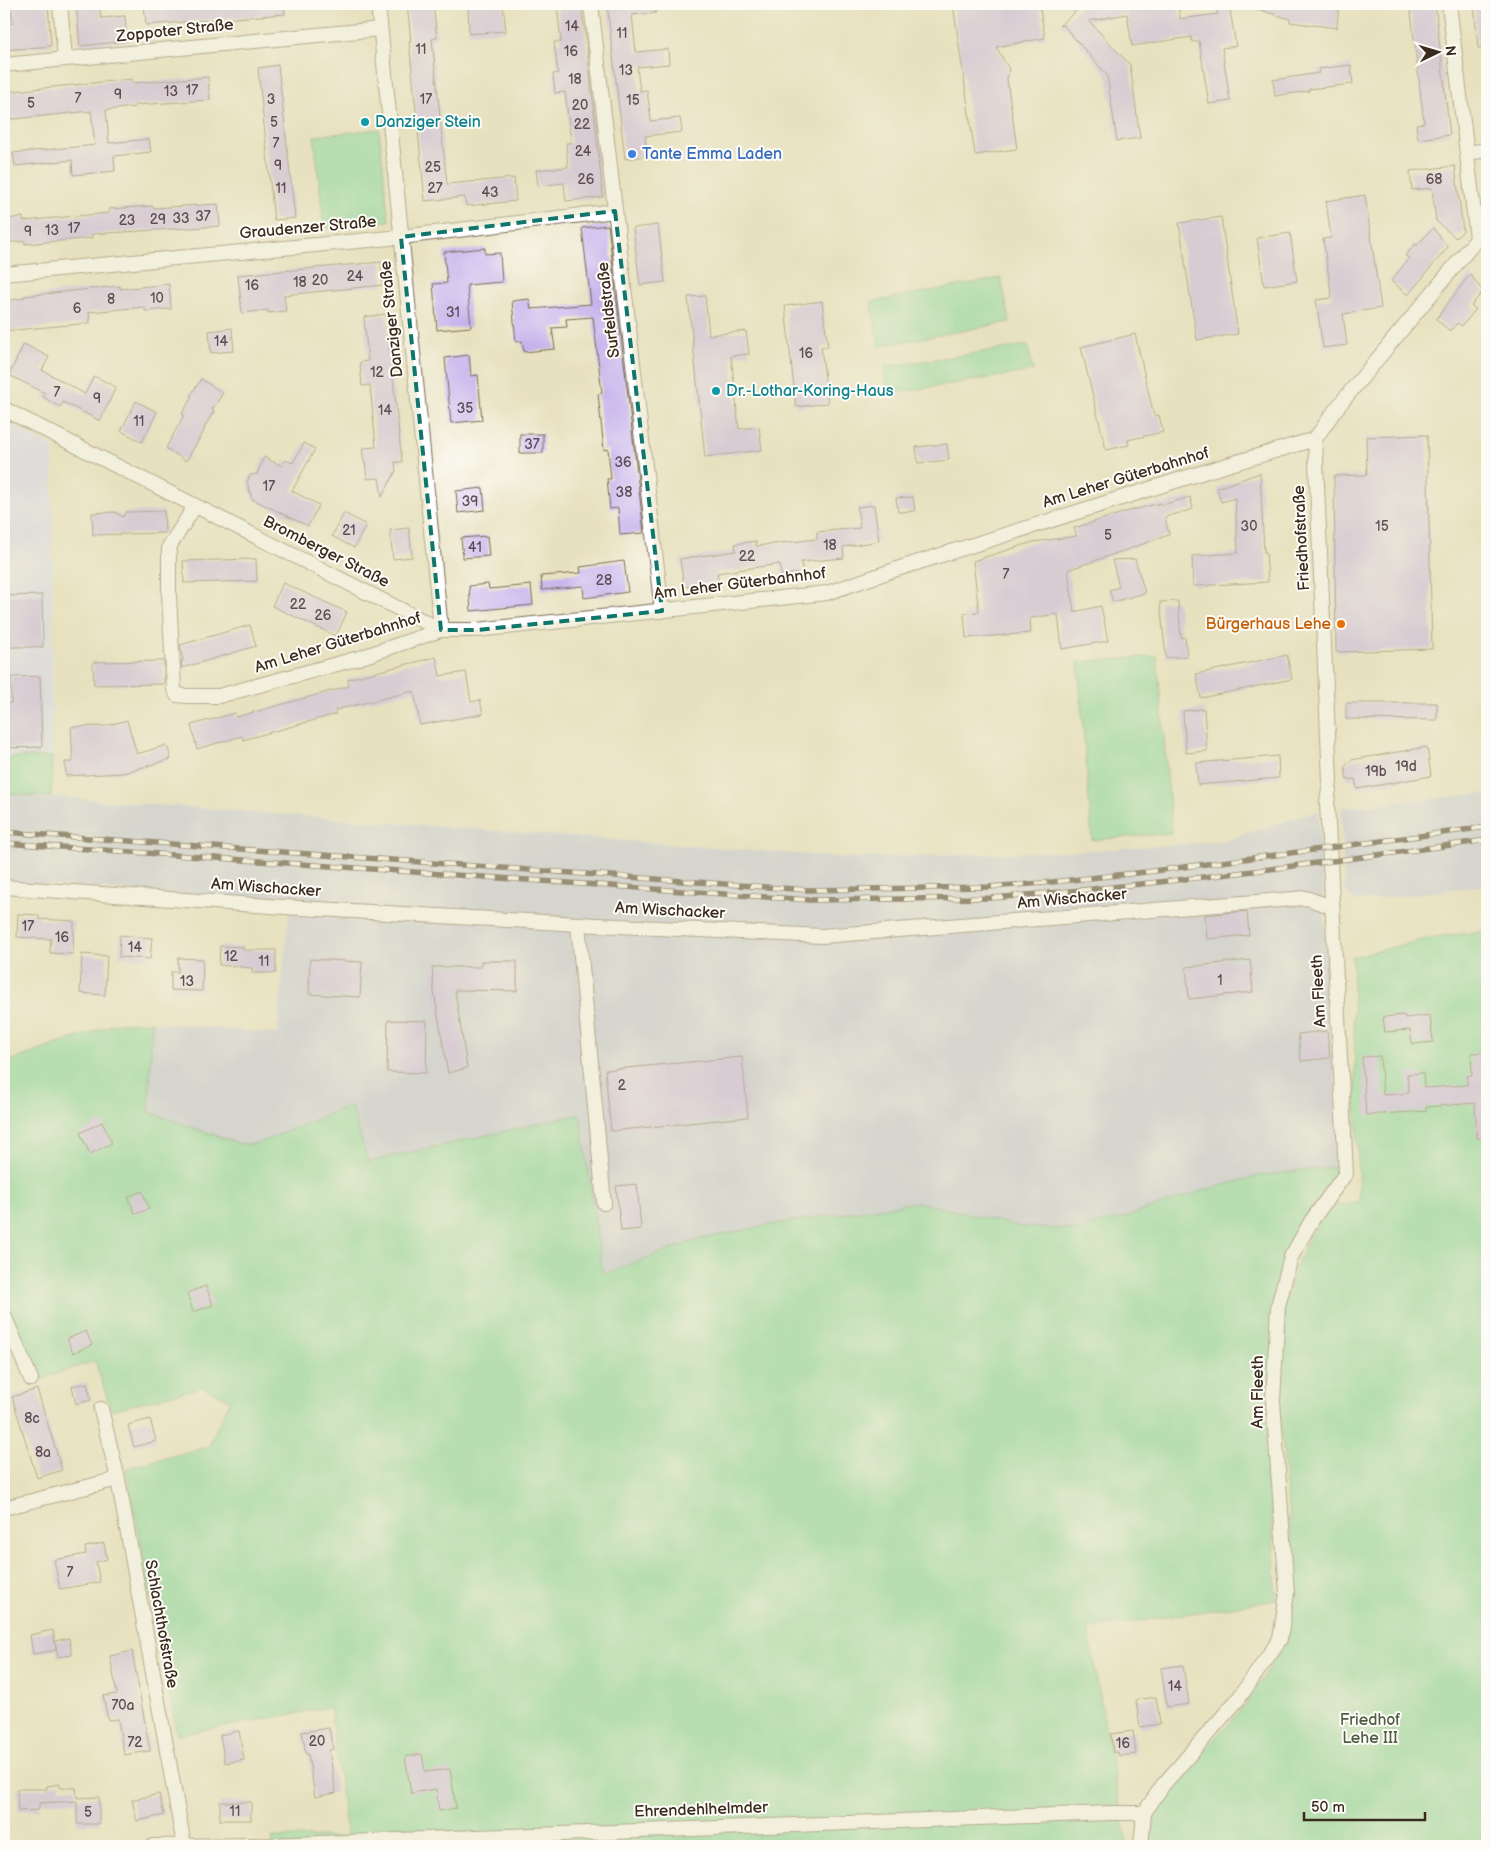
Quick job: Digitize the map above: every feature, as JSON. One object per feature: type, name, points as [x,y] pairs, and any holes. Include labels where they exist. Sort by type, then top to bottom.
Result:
[{"type":"street","points":[[60,4],[65,59]]},
{"type":"street","name":"Danziger Straße","points":[[378,4],[441,630]]},
{"type":"street","name":"Surfeldstraße","points":[[591,4],[662,611]]},
{"type":"street","points":[[1449,4],[1477,238]]},
{"type":"street","name":"Zoppoter Straße","points":[[4,65],[380,29]]},
{"type":"street","points":[[1467,152],[1487,150]]},
{"type":"street","name":"Graudenzer Straße","points":[[4,274],[401,237],[615,211]]},
{"type":"street","points":[[1315,439],[1336,410],[1487,227]]},
{"type":"street","name":"Bromberger Straße","points":[[4,408],[441,630]]},
{"type":"street","name":"Am Leher Güterbahnhof","points":[[195,506],[169,548],[169,595],[174,689],[177,695],[219,696],[359,658],[441,630],[477,630],[827,593],[906,566],[1207,471],[1315,439]]},
{"type":"street","name":"Friedhofstraße","points":[[1315,439],[1330,781],[1327,803],[1332,908]]},
{"type":"street","name":"Am Wischacker","points":[[4,887],[284,907],[822,936],[1306,898],[1332,908]]},
{"type":"street","name":"Am Fleeth","points":[[1141,1846],[1144,1813],[1163,1785],[1239,1698],[1280,1639],[1287,1593],[1273,1401],[1278,1306],[1291,1257],[1312,1220],[1346,1173],[1332,908]]},
{"type":"street","points":[[578,924],[604,1203]]},
{"type":"street","points":[[4,1314],[31,1379]]},
{"type":"street","name":"Schlachthofstraße","points":[[102,1409],[118,1479],[184,1845]]},
{"type":"street","points":[[4,1508],[118,1479]]},
{"type":"street","name":"Ehrendehlhelmder","points":[[153,1846],[259,1846],[1110,1812],[1144,1813]]},
{"type":"highlighted area","points":[[615,211],[662,611],[477,630],[441,630],[401,237]]},
{"type":"shaded area","points":[[4,420],[53,447],[52,757],[4,757]]},
{"type":"shaded area","points":[[4,793],[848,858],[1081,851],[1223,841],[1318,811],[1340,1166],[1262,1175],[1198,1192],[1129,1216],[1078,1230],[1022,1227],[918,1202],[836,1214],[762,1226],[697,1240],[603,1274],[580,1114],[368,1162],[351,1105],[256,1144],[240,1144],[149,1112],[152,1022],[277,1034],[290,902],[4,882]]},
{"type":"shaded area","points":[[1487,793],[1487,885],[1355,902],[1345,891],[1341,808]]},
{"type":"green space","points":[[379,129],[389,221],[324,228],[314,136]]},
{"type":"green space","points":[[1001,278],[1010,322],[879,346],[871,302]]},
{"type":"green space","points":[[1028,345],[1033,371],[888,394],[884,367]]},
{"type":"green space","points":[[1157,656],[1172,833],[1092,840],[1078,662]]},
{"type":"green space","points":[[4,757],[52,757],[51,797],[4,793]]},
{"type":"green space","name":"Friedhof Lehe III","points":[[1487,931],[1487,1846],[1150,1846],[1155,1814],[1167,1791],[1246,1704],[1287,1640],[1295,1588],[1279,1402],[1284,1308],[1294,1269],[1313,1230],[1334,1205],[1359,1203],[1352,957],[1434,937]]},
{"type":"green space","points":[[152,1022],[149,1112],[240,1144],[256,1144],[351,1105],[368,1162],[580,1114],[603,1274],[697,1240],[762,1226],[918,1202],[1022,1227],[1078,1230],[1129,1216],[1198,1192],[1262,1175],[1340,1166],[1285,1255],[1267,1399],[1276,1600],[1088,1629],[1127,1846],[273,1846],[272,1837],[347,1837],[330,1707],[177,1735],[126,1468],[208,1447],[230,1400],[203,1387],[111,1410],[95,1361],[36,1381],[4,1301],[4,1063],[118,1023]]},
{"type":"building","points":[[10,4],[48,4],[51,46],[4,50],[4,24],[13,23]]},
{"type":"building","points":[[76,4],[99,4],[101,18],[125,16],[127,41],[80,46]]},
{"type":"building","points":[[144,4],[284,4],[285,14],[146,25]]},
{"type":"building","points":[[407,4],[433,4],[437,38],[432,39],[447,184],[514,178],[516,201],[466,206],[465,197],[425,201]]},
{"type":"building","points":[[468,4],[503,4],[506,31],[469,34]]},
{"type":"building","points":[[557,4],[581,4],[603,197],[566,201],[564,183],[538,186],[536,170],[568,167],[566,143],[571,143],[565,92],[555,93],[553,74],[558,73],[554,42],[561,42]]},
{"type":"building","points":[[607,4],[655,4],[656,13],[632,15],[636,52],[668,49],[669,64],[637,67],[640,91],[647,90],[651,121],[680,118],[682,132],[645,136],[647,156],[625,159]]},
{"type":"building","points":[[953,4],[1039,4],[1045,38],[996,47],[1009,69],[1007,79],[1017,149],[975,155]]},
{"type":"building","points":[[1084,4],[1178,4],[1180,19],[1218,14],[1216,4],[1229,4],[1236,46],[1222,48],[1230,101],[1209,104],[1199,41],[1192,42],[1191,37],[1132,46],[1127,14],[1089,21],[1130,65],[1140,138],[1117,141],[1107,75],[1063,25],[1059,26]]},
{"type":"building","points":[[1251,4],[1339,4],[1337,28],[1290,22],[1290,19],[1250,7]]},
{"type":"building","points":[[1410,4],[1435,4],[1450,135],[1418,139],[1416,124],[1424,123]]},
{"type":"building","points":[[1474,4],[1487,4],[1487,48],[1478,48]]},
{"type":"building","points":[[278,65],[295,218],[274,220],[258,68]]},
{"type":"building","points":[[1351,65],[1353,84],[1309,89],[1309,91],[1275,96],[1273,80],[1319,73],[1318,69]]},
{"type":"building","points":[[208,77],[210,100],[135,105],[135,107],[106,110],[109,143],[149,139],[151,152],[114,156],[115,171],[73,175],[72,160],[15,166],[13,153],[95,145],[91,111],[4,120],[4,92],[132,79],[132,83]]},
{"type":"building","points":[[1455,166],[1463,231],[1456,238],[1436,221],[1432,188],[1412,190],[1410,171]]},
{"type":"building","points":[[1365,195],[1381,308],[1343,314],[1347,345],[1323,348],[1316,300],[1332,298],[1323,239],[1331,238],[1326,201]]},
{"type":"building","points":[[218,204],[220,226],[92,234],[92,238],[25,244],[25,241],[4,243],[4,219],[23,217],[23,221],[109,213],[109,209]]},
{"type":"building","points":[[1221,217],[1238,334],[1197,340],[1179,223]]},
{"type":"building","points":[[608,225],[644,533],[620,535],[618,508],[610,509],[607,479],[611,479],[608,449],[604,450],[598,394],[602,393],[593,317],[566,319],[567,327],[552,328],[555,349],[524,352],[522,341],[516,342],[512,301],[529,299],[531,309],[591,304],[582,228]]},
{"type":"building","points":[[658,225],[665,282],[640,285],[633,228]]},
{"type":"building","points":[[1433,228],[1448,247],[1408,295],[1391,281],[1409,258],[1405,256]]},
{"type":"building","points":[[1290,233],[1297,281],[1264,286],[1257,238]]},
{"type":"building","points":[[485,248],[485,254],[500,253],[502,282],[467,285],[471,327],[437,330],[433,284],[447,283],[444,252]]},
{"type":"building","points":[[381,262],[383,285],[284,295],[286,311],[268,313],[268,310],[242,313],[238,275]]},
{"type":"building","points":[[1470,274],[1483,291],[1471,306],[1476,309],[1462,326],[1457,323],[1450,331],[1436,319]]},
{"type":"building","points":[[169,284],[171,309],[145,311],[145,307],[89,312],[90,323],[4,331],[4,301],[24,298],[24,296],[120,286],[120,289]]},
{"type":"building","name":"Dr.-Lothar-Koring-Haus","points":[[705,296],[709,335],[746,331],[749,354],[731,356],[739,429],[759,427],[762,450],[705,457],[688,297]]},
{"type":"building","points":[[822,301],[828,347],[821,347],[828,403],[796,407],[785,306]]},
{"type":"building","points":[[386,314],[402,462],[395,462],[396,471],[382,497],[379,478],[367,479],[364,462],[362,448],[376,447],[370,385],[362,386],[360,362],[368,361],[364,317]]},
{"type":"building","points":[[232,328],[234,351],[211,353],[209,331]]},
{"type":"building","points":[[1135,334],[1154,416],[1159,415],[1163,432],[1128,440],[1129,445],[1106,450],[1081,347]]},
{"type":"building","points":[[24,344],[49,357],[42,370],[85,394],[94,376],[116,387],[100,421],[63,402],[60,407],[43,397],[45,393],[9,375]]},
{"type":"building","points":[[469,355],[471,376],[478,375],[482,420],[451,423],[445,358]]},
{"type":"building","points":[[201,379],[223,393],[212,410],[214,411],[205,429],[186,461],[166,448],[184,415],[182,414],[192,397],[190,396]]},
{"type":"building","points":[[136,401],[157,412],[142,442],[121,431]]},
{"type":"building","points":[[520,434],[543,434],[543,453],[520,453]]},
{"type":"building","points":[[1427,435],[1432,649],[1336,652],[1334,476],[1367,475],[1366,437]]},
{"type":"building","points":[[304,443],[315,449],[292,491],[319,505],[308,526],[252,499],[247,482],[250,475],[257,474],[264,457],[282,466],[286,460],[293,463]]},
{"type":"building","points":[[947,444],[949,460],[918,463],[916,447]]},
{"type":"building","points":[[1260,473],[1264,552],[1266,552],[1268,582],[1193,586],[1192,556],[1238,553],[1235,498],[1221,502],[1217,488]]},
{"type":"building","points":[[483,488],[485,510],[458,513],[456,491]]},
{"type":"building","points":[[913,497],[915,511],[898,512],[896,498]]},
{"type":"building","points":[[1190,497],[1193,509],[1165,517],[1169,535],[1068,570],[1074,612],[1101,606],[1108,641],[1062,649],[1058,614],[1030,618],[1031,633],[966,638],[964,613],[979,612],[973,561],[1033,542],[1077,536],[1074,528],[1132,510],[1161,503],[1162,505]]},
{"type":"building","points":[[874,505],[879,541],[843,547],[844,558],[801,562],[803,573],[781,575],[780,564],[717,573],[718,582],[684,587],[680,559],[736,551],[735,544],[756,541],[756,546],[817,539],[817,532],[860,528],[857,507]]},
{"type":"building","points":[[164,511],[165,533],[93,535],[92,513],[115,512],[123,517],[126,512]]},
{"type":"building","points":[[344,513],[366,525],[354,548],[332,536]]},
{"type":"building","points":[[409,528],[412,557],[393,559],[390,530]]},
{"type":"building","points":[[487,536],[489,556],[463,558],[461,538]]},
{"type":"building","points":[[256,559],[257,581],[184,583],[183,561]]},
{"type":"building","points":[[1135,559],[1145,593],[1113,602],[1109,590],[1119,587],[1112,560]]},
{"type":"building","points":[[624,561],[628,592],[584,598],[583,586],[542,590],[541,576],[581,573],[580,567]]},
{"type":"building","points":[[283,583],[347,612],[336,636],[272,606]]},
{"type":"building","points":[[488,584],[489,589],[531,585],[533,605],[471,611],[469,586]]},
{"type":"building","points":[[42,595],[43,647],[4,647],[4,596]]},
{"type":"building","points":[[1178,601],[1181,638],[1185,637],[1187,656],[1166,658],[1160,602]]},
{"type":"building","points":[[250,625],[256,646],[182,668],[181,661],[183,661],[180,645]]},
{"type":"building","points":[[1287,655],[1292,679],[1201,698],[1196,674]]},
{"type":"building","points":[[436,657],[440,676],[466,672],[471,702],[480,700],[483,714],[420,725],[414,691],[335,710],[336,714],[243,740],[242,736],[197,749],[191,725],[235,713],[236,717],[349,686],[348,679]]},
{"type":"building","points":[[164,661],[164,684],[94,685],[93,662]]},
{"type":"building","points":[[40,676],[42,747],[5,748],[4,703],[11,703],[11,677]]},
{"type":"building","points":[[1346,703],[1437,703],[1437,720],[1346,719]]},
{"type":"building","points":[[1204,709],[1207,751],[1186,753],[1183,711]]},
{"type":"building","points":[[127,720],[137,754],[167,745],[171,759],[123,773],[66,776],[65,762],[73,762],[71,727],[105,726]]},
{"type":"building","points":[[1427,747],[1431,776],[1357,789],[1355,779],[1347,780],[1345,767],[1351,760]]},
{"type":"building","points":[[1278,756],[1279,778],[1198,785],[1196,763]]},
{"type":"building","points":[[1247,911],[1249,935],[1207,939],[1205,915]]},
{"type":"building","points":[[18,914],[39,915],[39,919],[74,921],[73,954],[50,953],[51,939],[17,937]]},
{"type":"building","points":[[120,935],[152,938],[150,959],[119,957]]},
{"type":"building","points":[[220,946],[243,947],[243,950],[276,950],[276,973],[252,973],[252,968],[219,965]]},
{"type":"building","points":[[82,954],[107,956],[105,995],[80,993]]},
{"type":"building","points":[[178,958],[203,959],[202,991],[171,990],[171,972],[178,972]]},
{"type":"building","points":[[310,959],[362,962],[360,997],[309,994]]},
{"type":"building","points":[[1250,960],[1253,992],[1189,999],[1186,967]]},
{"type":"building","points":[[481,961],[517,961],[517,991],[455,990],[467,1068],[448,1073],[434,992],[432,967],[481,967]]},
{"type":"building","points":[[1404,1015],[1405,1018],[1430,1015],[1433,1042],[1412,1044],[1410,1030],[1385,1032],[1383,1017]]},
{"type":"building","points":[[388,1020],[427,1021],[426,1073],[387,1072]]},
{"type":"building","points":[[1327,1031],[1330,1058],[1301,1061],[1298,1034]]},
{"type":"building","points":[[1487,1052],[1487,1138],[1477,1138],[1475,1103],[1426,1107],[1426,1111],[1366,1115],[1362,1057],[1380,1056],[1383,1095],[1409,1093],[1407,1074],[1423,1073],[1424,1088],[1467,1085],[1467,1076],[1472,1075],[1471,1053]]},
{"type":"building","points":[[742,1057],[748,1117],[611,1131],[605,1070]]},
{"type":"building","points":[[102,1122],[112,1143],[90,1154],[80,1133]]},
{"type":"building","points":[[637,1184],[641,1229],[621,1231],[616,1186]]},
{"type":"building","points":[[142,1191],[149,1209],[135,1214],[128,1197]]},
{"type":"building","points":[[206,1286],[213,1305],[193,1312],[187,1293]]},
{"type":"building","points":[[86,1331],[92,1345],[73,1353],[67,1339]]},
{"type":"building","points":[[87,1383],[91,1400],[76,1404],[72,1386]]},
{"type":"building","points":[[37,1389],[62,1470],[37,1478],[12,1397]]},
{"type":"building","points":[[150,1419],[156,1441],[134,1447],[128,1425]]},
{"type":"building","points":[[104,1543],[107,1559],[96,1562],[100,1582],[60,1589],[54,1560],[86,1554],[85,1547]]},
{"type":"building","points":[[53,1630],[56,1650],[33,1654],[30,1635]]},
{"type":"building","points":[[69,1638],[72,1655],[58,1657],[55,1641]]},
{"type":"building","points":[[132,1651],[150,1751],[124,1755],[118,1719],[108,1720],[103,1696],[117,1694],[110,1656]]},
{"type":"building","points":[[1183,1665],[1189,1704],[1167,1707],[1161,1668]]},
{"type":"building","points":[[1156,1697],[1160,1724],[1140,1727],[1136,1700]]},
{"type":"building","points":[[329,1728],[333,1749],[329,1750],[336,1793],[315,1797],[308,1754],[306,1754],[302,1732]]},
{"type":"building","points":[[239,1731],[244,1760],[225,1763],[220,1735]]},
{"type":"building","points":[[1133,1731],[1136,1754],[1119,1756],[1118,1752],[1113,1753],[1111,1734]]},
{"type":"building","points":[[422,1754],[425,1772],[450,1769],[456,1808],[439,1811],[436,1789],[411,1793],[405,1757]]},
{"type":"building","points":[[60,1784],[60,1788],[76,1788],[77,1798],[99,1797],[99,1824],[77,1824],[77,1801],[39,1803],[39,1810],[18,1811],[17,1789],[47,1789],[47,1786]]},
{"type":"building","points":[[159,1794],[164,1815],[137,1821],[132,1800]]},
{"type":"building","points":[[220,1802],[251,1802],[251,1820],[220,1820]]},
{"type":"waterway","points":[[639,1842],[640,1846]]},
{"type":"railway","points":[[4,832],[808,890],[988,887],[1043,883],[1146,872],[1487,827]]},
{"type":"railway","points":[[4,843],[809,900],[991,898],[1053,893],[1239,873],[1487,840]]},
{"type":"place","name":"Danziger Stein","points":[[365,122]]},
{"type":"place","name":"Tante Emma Laden","points":[[632,154]]},
{"type":"place","name":"Dr.-Lothar-Koring-Haus","points":[[716,391]]},
{"type":"place","name":"Bürgerhaus Lehe","points":[[1341,624]]}]
